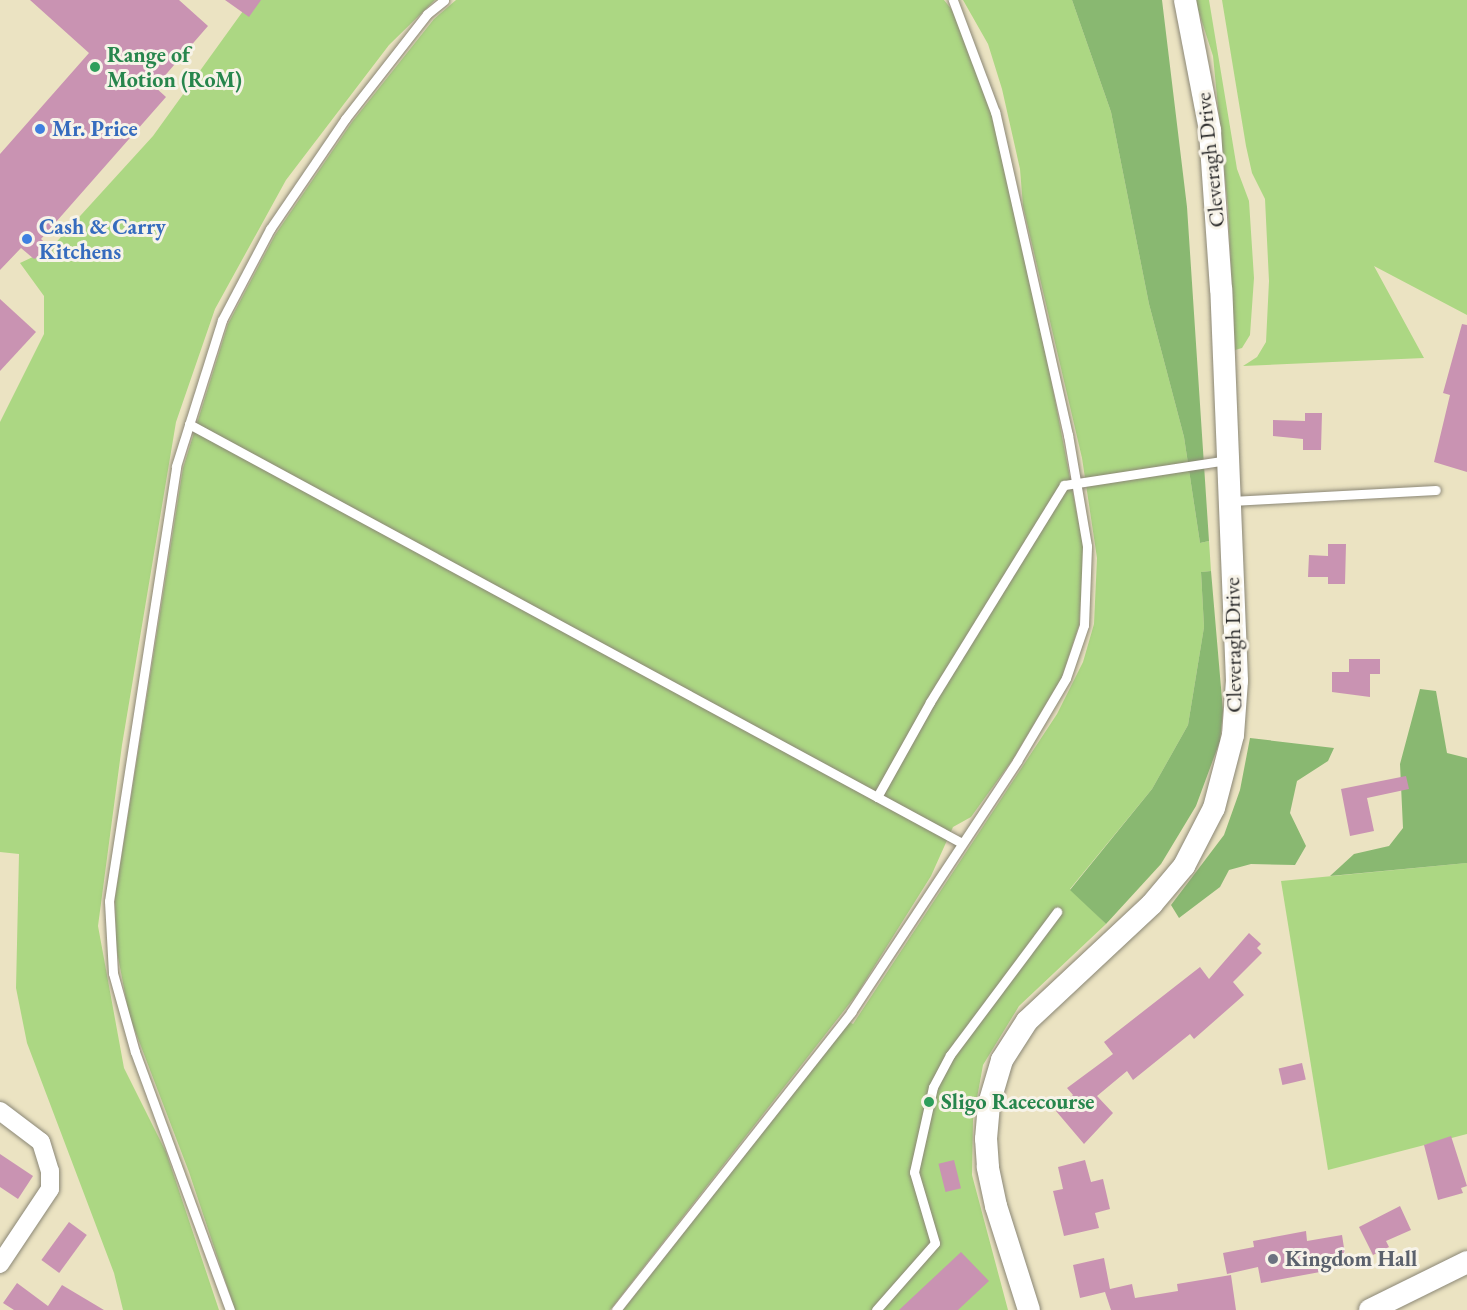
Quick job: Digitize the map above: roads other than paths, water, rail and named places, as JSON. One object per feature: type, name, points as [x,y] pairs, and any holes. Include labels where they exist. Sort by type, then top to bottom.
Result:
[{"type":"street","name":"Cleveragh Drive","points":[[1029,1310],[992,1186],[986,1139],[989,1104],[1002,1060],[1027,1021],[1152,904],[1184,866],[1214,808],[1233,735],[1237,681],[1210,130],[1185,0]]},
{"type":"street","points":[[0,1111],[41,1142],[50,1171],[50,1189],[0,1264]]},
{"type":"street","points":[[1370,1310],[1467,1262]]},
{"type":"lane","points":[[230,1310],[135,1052],[112,973],[109,901],[176,466],[222,320],[270,229],[345,119],[427,14],[444,0]]},
{"type":"lane","points":[[616,1310],[851,1012],[960,842],[1017,761],[1066,678],[1083,625],[1087,546],[1076,483],[995,112],[953,0]]},
{"type":"lane","points":[[189,424],[960,842]]},
{"type":"lane","points":[[877,797],[1064,485],[1227,460]]},
{"type":"lane","points":[[1228,501],[1436,490]]},
{"type":"lane","points":[[876,1310],[935,1243],[914,1172],[933,1087],[956,1046],[1057,912]]},
{"type":"place","name":"Range of Motion (RoM)","points":[[95,67]]},
{"type":"place","name":"Mr. Price","points":[[40,129]]},
{"type":"place","name":"Cash & Carry Kitchens","points":[[27,239]]},
{"type":"place","name":"Sligo Racecourse","points":[[929,1102]]},
{"type":"place","name":"Kingdom Hall","points":[[1273,1259]]}]
